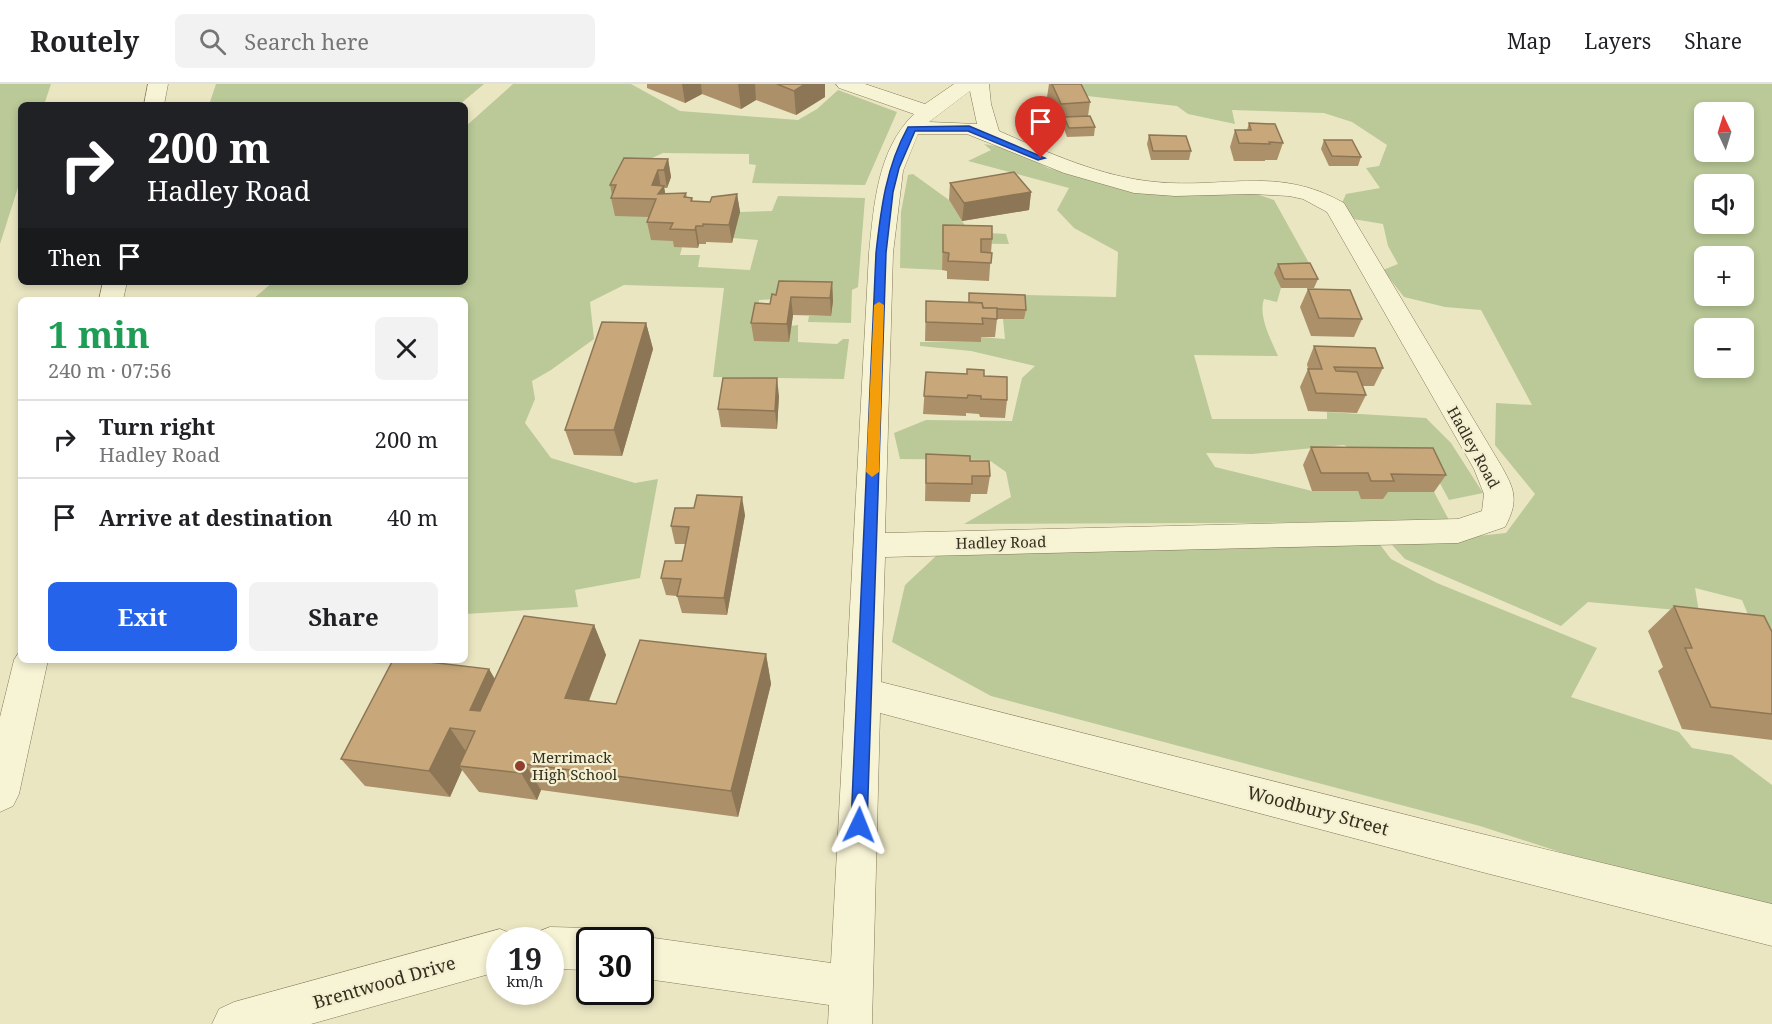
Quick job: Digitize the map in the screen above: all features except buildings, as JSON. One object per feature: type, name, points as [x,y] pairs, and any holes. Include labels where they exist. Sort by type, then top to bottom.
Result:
[{"type":"street","points":[[155,102],[158,84]]},
{"type":"street","name":"Hadley Road","points":[[846,84],[920,120],[969,128],[1041,158],[1095,177],[1156,189],[1278,188],[1310,194],[1336,208],[1489,469],[1499,488],[1501,505],[1494,519],[1458,531],[870,545]]},
{"type":"street","points":[[654,960],[850,1005],[882,243],[888,192],[894,168],[920,120],[967,84]]},
{"type":"street","points":[[979,84],[981,104],[990,135]]},
{"type":"street","points":[[0,794],[30,663]]},
{"type":"street","name":"Woodbury Street","points":[[864,693],[1478,852],[1772,925]]},
{"type":"street","name":"Brentwood Drive","points":[[234,1024],[486,954]]},
{"type":"green space","points":[[0,84],[51,84],[45,102],[18,102],[18,187],[0,244]]},
{"type":"green space","points":[[216,84],[484,84],[463,102],[210,102]]},
{"type":"green space","points":[[513,84],[631,84],[680,111],[798,120],[817,109],[838,90],[897,112],[865,185],[752,183],[756,165],[749,164],[749,154],[663,153],[619,173],[659,217],[682,248],[680,255],[700,255],[698,267],[750,270],[758,240],[733,238],[740,212],[772,211],[778,196],[865,198],[858,287],[852,290],[851,323],[808,322],[809,316],[831,316],[781,299],[759,300],[758,322],[788,342],[791,326],[798,325],[798,342],[837,344],[843,339],[849,339],[844,379],[713,377],[724,288],[624,285],[590,302],[594,339],[532,381],[535,399],[525,423],[551,458],[635,483],[658,479],[640,578],[575,590],[578,607],[468,614],[468,297],[256,297],[270,285],[468,285],[468,124]]},
{"type":"green space","points":[[1048,84],[1772,84],[1772,649],[1760,644],[1742,600],[1695,588],[1699,612],[1588,602],[1561,626],[1405,559],[1392,545],[1506,533],[1535,494],[1495,445],[1496,403],[1532,405],[1481,310],[1445,307],[1404,297],[1383,270],[1398,264],[1388,246],[1383,224],[1353,219],[1342,203],[1346,194],[1380,188],[1366,168],[1379,166],[1387,145],[1352,122],[1324,113],[1232,110],[1235,124],[1188,114],[1177,106],[1087,96]]},
{"type":"green space","points":[[984,144],[1011,149],[1048,168],[1095,181],[1253,193],[1274,200],[1314,272],[1281,288],[1277,302],[1264,299],[1264,320],[1278,356],[1194,355],[1212,419],[1327,419],[1327,412],[1426,418],[1451,443],[1483,493],[1449,500],[1429,463],[1364,456],[1344,445],[1252,454],[1206,453],[1215,467],[1312,491],[1358,491],[1362,499],[1383,499],[1380,492],[1434,492],[1450,522],[964,524],[1011,497],[1006,472],[989,460],[900,459],[894,433],[926,420],[1012,421],[1022,378],[1035,366],[971,351],[920,346],[920,342],[980,342],[981,337],[1005,339],[1003,319],[1023,304],[1025,295],[1116,297],[1118,252],[1074,228],[1057,210],[1069,188],[968,161],[991,150]]},
{"type":"green space","points":[[913,174],[949,200],[969,232],[1006,234],[1009,244],[943,243],[942,270],[900,268],[901,212],[908,175]]},
{"type":"green space","points":[[1371,533],[1391,559],[1437,583],[1597,648],[1571,697],[1679,732],[1692,748],[1732,755],[1772,785],[1772,908],[1563,853],[1480,826],[991,696],[892,642],[905,585],[950,543]]},
{"type":"slow traffic","points":[[872,472],[879,305]]},
{"type":"place","name":"Merrimack High School","points":[[520,766]]},
{"type":"route","points":[[859,825],[881,253],[888,192],[894,168],[912,128],[969,128],[1041,158]]}]
